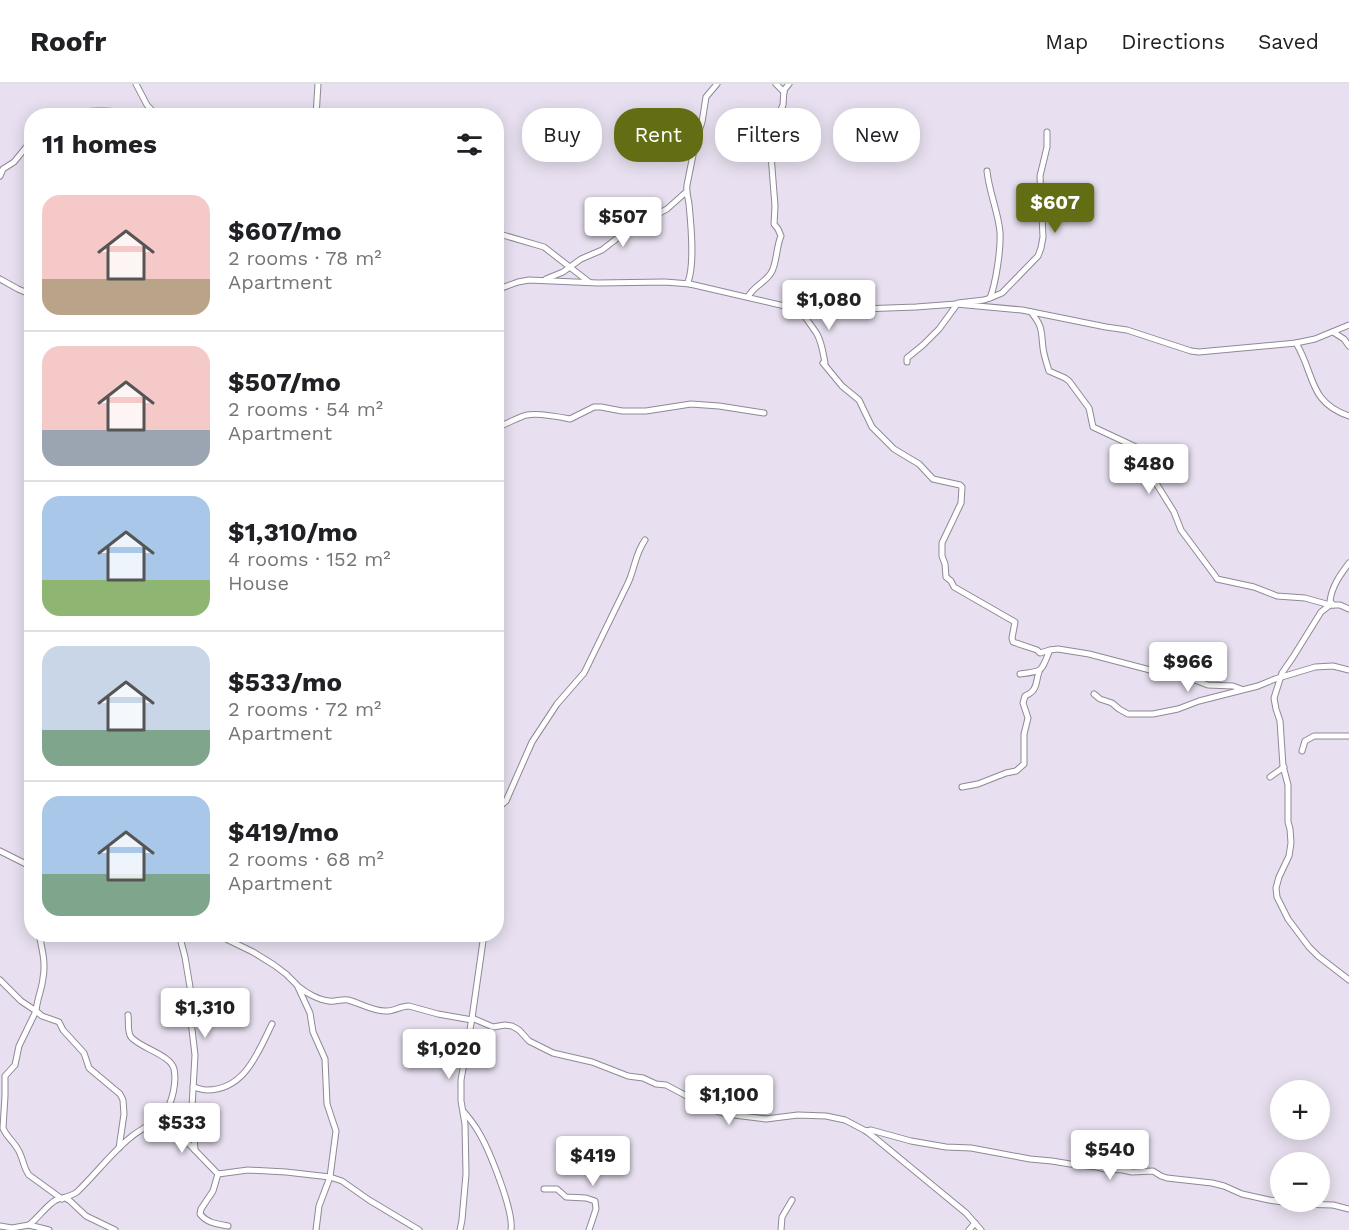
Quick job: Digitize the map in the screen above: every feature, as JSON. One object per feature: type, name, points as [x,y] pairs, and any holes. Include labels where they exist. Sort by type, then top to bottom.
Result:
[{"type":"street","points":[[136,84],[150,108]]},
{"type":"street","points":[[316,108],[318,84]]},
{"type":"street","points":[[690,284],[688,282],[691,274],[691,248],[686,192],[688,176],[706,97],[717,84]]},
{"type":"street","points":[[776,84],[784,92]]},
{"type":"street","points":[[748,297],[751,291],[771,274],[781,236],[774,224],[776,206],[771,151],[777,119],[783,105],[784,92],[789,84]]},
{"type":"street","points":[[504,287],[524,281],[544,280],[590,283],[666,282],[690,284],[801,310],[871,309],[984,300],[1002,293],[1038,256],[1041,249],[1043,237],[1040,176],[1047,147],[1047,132]]},
{"type":"street","points":[[0,176],[3,169],[14,162],[24,150]]},
{"type":"street","points":[[987,171],[1000,232],[997,266],[990,298]]},
{"type":"street","points":[[544,280],[563,272],[580,259],[606,247],[637,224],[667,209],[686,192]]},
{"type":"street","points":[[504,235],[544,247],[590,283]]},
{"type":"street","points":[[0,279],[24,292]]},
{"type":"street","points":[[956,304],[1031,312],[1127,330],[1199,352],[1296,343],[1316,339],[1349,324]]},
{"type":"street","points":[[907,362],[908,358],[939,329],[956,304]]},
{"type":"street","points":[[801,310],[821,342],[824,363],[842,386],[859,400],[872,427],[894,449],[919,464],[933,478],[962,486],[961,503],[942,543],[946,578],[954,587],[1015,622],[1013,642],[1040,653],[1058,649],[1089,654],[1170,675],[1188,677],[1208,685],[1244,689]]},
{"type":"street","points":[[1031,312],[1041,327],[1044,354],[1049,371],[1069,381],[1089,408],[1093,427],[1138,448],[1146,466],[1174,512],[1181,530],[1215,577],[1254,587],[1277,596],[1305,598],[1349,609]]},
{"type":"street","points":[[1333,332],[1344,339],[1349,346]]},
{"type":"street","points":[[1296,343],[1321,399],[1334,410],[1349,416]]},
{"type":"street","points":[[504,425],[525,415],[570,419],[591,408],[598,407],[622,411],[646,411],[691,404],[764,413]]},
{"type":"street","points":[[504,803],[532,742],[558,703],[584,673],[628,584],[639,550],[645,540]]},
{"type":"street","points":[[1332,605],[1330,601],[1332,591],[1349,563]]},
{"type":"street","points":[[1332,605],[1315,619],[1280,678],[1275,691],[1274,702],[1281,724],[1284,767],[1288,785],[1288,822],[1291,843],[1289,856],[1276,888],[1277,897],[1288,919],[1310,947],[1349,980]]},
{"type":"street","points":[[962,787],[1016,771],[1024,764],[1024,734],[1028,718],[1023,701],[1036,686],[1039,672],[1050,650]]},
{"type":"street","points":[[1094,694],[1128,714],[1147,715],[1170,711],[1323,666],[1349,670]]},
{"type":"street","points":[[1020,674],[1039,672]]},
{"type":"street","points":[[1302,751],[1305,741],[1310,737],[1349,736]]},
{"type":"street","points":[[1270,777],[1284,767]]},
{"type":"street","points":[[0,851],[24,863]]},
{"type":"street","points":[[41,942],[44,974],[36,1011],[20,1046],[15,1065],[5,1076],[2,1110],[4,1132],[18,1148],[26,1171],[34,1180],[69,1200],[86,1216],[115,1230]]},
{"type":"street","points":[[181,942],[190,993],[195,1055],[192,1107],[195,1150]]},
{"type":"street","points":[[233,942],[274,964],[310,995],[329,1001],[337,999],[350,1001],[386,1012],[408,1006],[438,1014],[472,1019],[493,1027],[512,1026],[530,1041],[553,1053],[592,1062],[628,1076],[666,1085],[713,1110],[726,1114],[766,1119],[798,1115],[826,1116],[845,1120],[866,1131],[948,1198],[981,1230]]},
{"type":"street","points":[[460,1230],[466,1173],[461,1080],[483,942]]},
{"type":"street","points":[[0,980],[21,1001],[42,1016],[59,1022],[63,1030],[84,1053],[89,1068],[120,1094],[124,1114],[119,1148]]},
{"type":"street","points":[[297,985],[310,1013],[313,1032],[325,1059],[327,1104],[336,1131],[330,1177],[319,1206],[316,1230]]},
{"type":"street","points":[[25,1227],[53,1202],[78,1191],[132,1136],[164,1115],[173,1094],[174,1069],[169,1061],[131,1038],[128,1015]]},
{"type":"street","points":[[193,1087],[204,1090],[217,1089],[244,1074],[252,1064],[272,1024]]},
{"type":"street","points":[[463,1111],[477,1129],[490,1155],[507,1202],[511,1230]]},
{"type":"street","points":[[164,1115],[177,1126],[187,1142],[218,1174]]},
{"type":"street","points":[[866,1131],[871,1130],[946,1147],[971,1148],[1030,1159],[1132,1172],[1154,1171],[1167,1178],[1224,1186],[1242,1194],[1269,1200],[1348,1208]]},
{"type":"street","points":[[218,1174],[248,1170],[330,1177],[342,1181],[419,1230]]},
{"type":"street","points":[[218,1174],[213,1191],[200,1214],[210,1222],[228,1226]]},
{"type":"street","points":[[544,1188],[557,1189],[566,1197],[595,1201],[596,1209],[589,1230]]},
{"type":"street","points":[[781,1230],[782,1217],[792,1200]]},
{"type":"street","points":[[969,1230],[975,1222]]},
{"type":"street","points":[[0,1226],[49,1230]]}]
